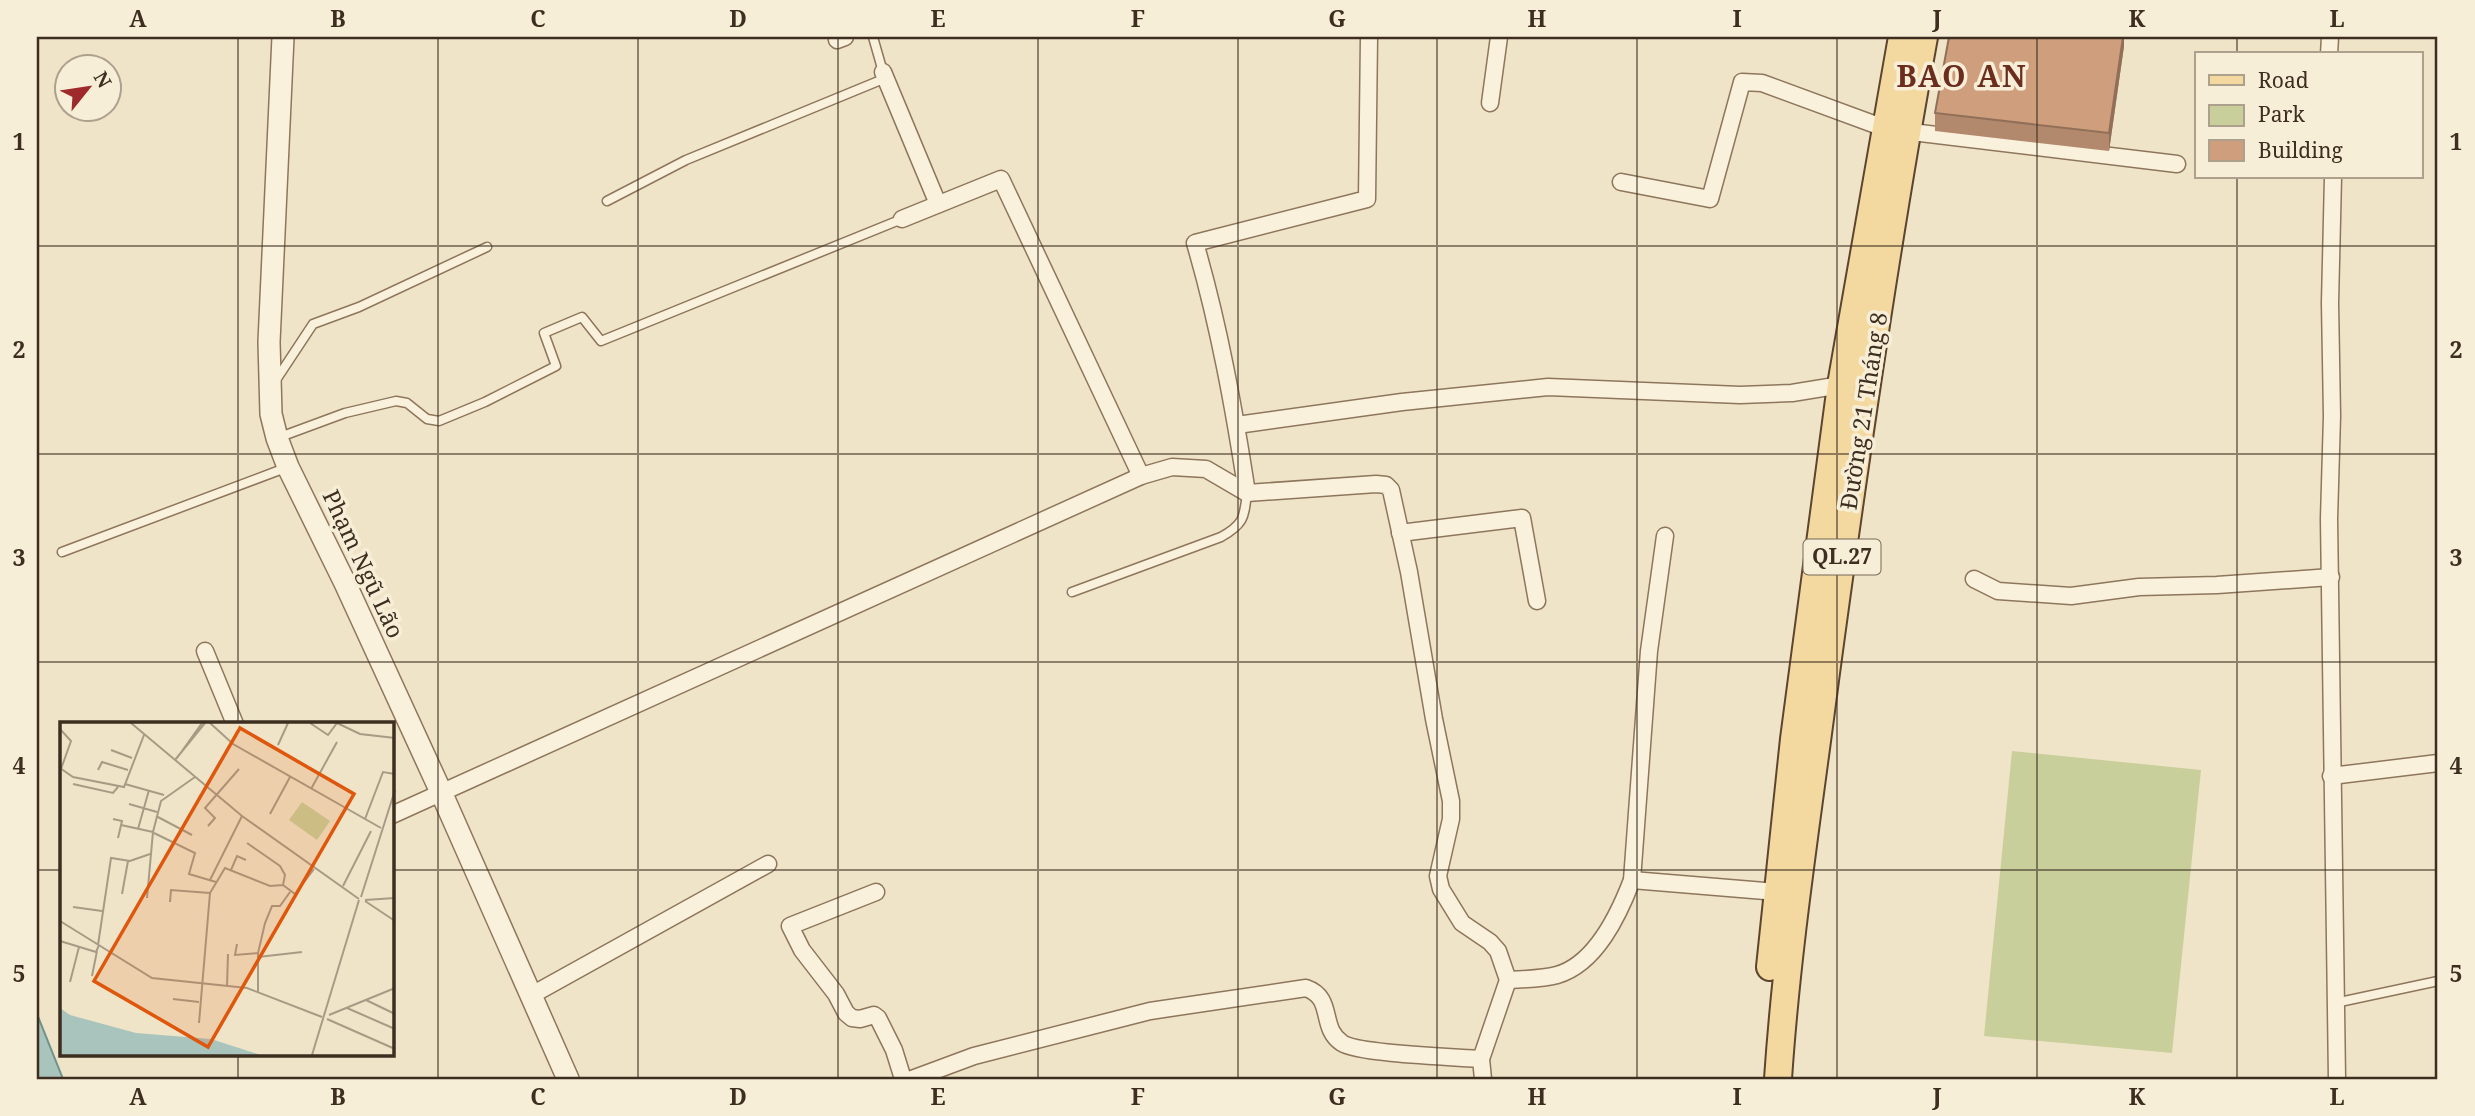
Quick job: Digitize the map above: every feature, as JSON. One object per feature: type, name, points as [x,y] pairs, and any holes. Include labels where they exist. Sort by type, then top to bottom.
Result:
[{"type":"main road","name":"Đường 21 Tháng 8","points":[[1778,1079],[1784,993],[1897,131],[1902,37]]},
{"type":"main road","name":"Đường 21 Tháng 8","points":[[1760,1079],[1794,738],[1841,385],[1897,131],[1924,37]]},
{"type":"street","name":"Phạm Ngũ Lão","points":[[283,37],[269,342],[271,414],[277,438],[288,467],[441,792],[568,1079]]},
{"type":"street","points":[[1247,493],[1237,425],[1211,300],[1195,243],[1367,199],[1368,37]]},
{"type":"street","points":[[1490,103],[1499,37]]},
{"type":"street","points":[[883,72],[938,204]]},
{"type":"street","points":[[1621,182],[1710,200],[1742,82],[1762,83],[1897,131],[2177,164]]},
{"type":"street","points":[[2333,178],[2329,519],[2337,1079]]},
{"type":"street","points":[[902,219],[1001,179],[1141,476]]},
{"type":"street","points":[[1237,425],[1402,402],[1548,387],[1741,395],[1793,393],[1841,385]]},
{"type":"street","points":[[394,814],[1141,476],[1172,467],[1206,469],[1247,493],[1386,485],[1391,490],[1400,533],[1451,802],[1451,819],[1438,876],[1441,889],[1462,923],[1490,942],[1498,951],[1508,981],[1481,1059],[1483,1079]]},
{"type":"street","points":[[1400,533],[1522,519],[1537,601]]},
{"type":"street","points":[[1508,981],[1558,974],[1587,955],[1607,934],[1632,880],[1649,651],[1665,536]]},
{"type":"street","points":[[1974,579],[1997,591],[2071,596],[2139,587],[2330,577]]},
{"type":"street","points":[[205,651],[234,722]]},
{"type":"street","points":[[2331,776],[2438,763]]},
{"type":"street","points":[[530,996],[768,864]]},
{"type":"street","points":[[1632,880],[1777,892]]},
{"type":"street","points":[[876,892],[790,926],[802,950],[836,994],[846,1013],[852,1018],[874,1015],[878,1018],[894,1050],[903,1079]]},
{"type":"street","points":[[912,1079],[974,1056],[1150,1011],[1307,988],[1316,991],[1323,999],[1329,1027],[1343,1045],[1363,1050],[1481,1059]]},
{"type":"lane","points":[[607,201],[686,160],[881,80],[883,72],[873,37]]},
{"type":"lane","points":[[277,438],[345,413],[396,401],[407,403],[427,419],[439,421],[485,402],[556,366],[544,333],[582,317],[601,341],[902,219]]},
{"type":"lane","points":[[271,388],[313,324],[359,307],[487,247]]},
{"type":"lane","points":[[62,552],[288,467]]},
{"type":"lane","points":[[1072,592],[1234,530],[1244,518],[1247,493]]},
{"type":"lane","points":[[2335,1003],[2438,981]]},
{"type":"green space","points":[[2012,751],[2201,770],[2172,1053],[1984,1036]]},
{"type":"water","points":[[37,1014],[63,1079],[37,1079]]},
{"type":"building","points":[[1949,37],[2123,37],[2109,133],[1935,113]]},
{"type":"district","name":"BAO AN","points":[[1962,77]]}]
